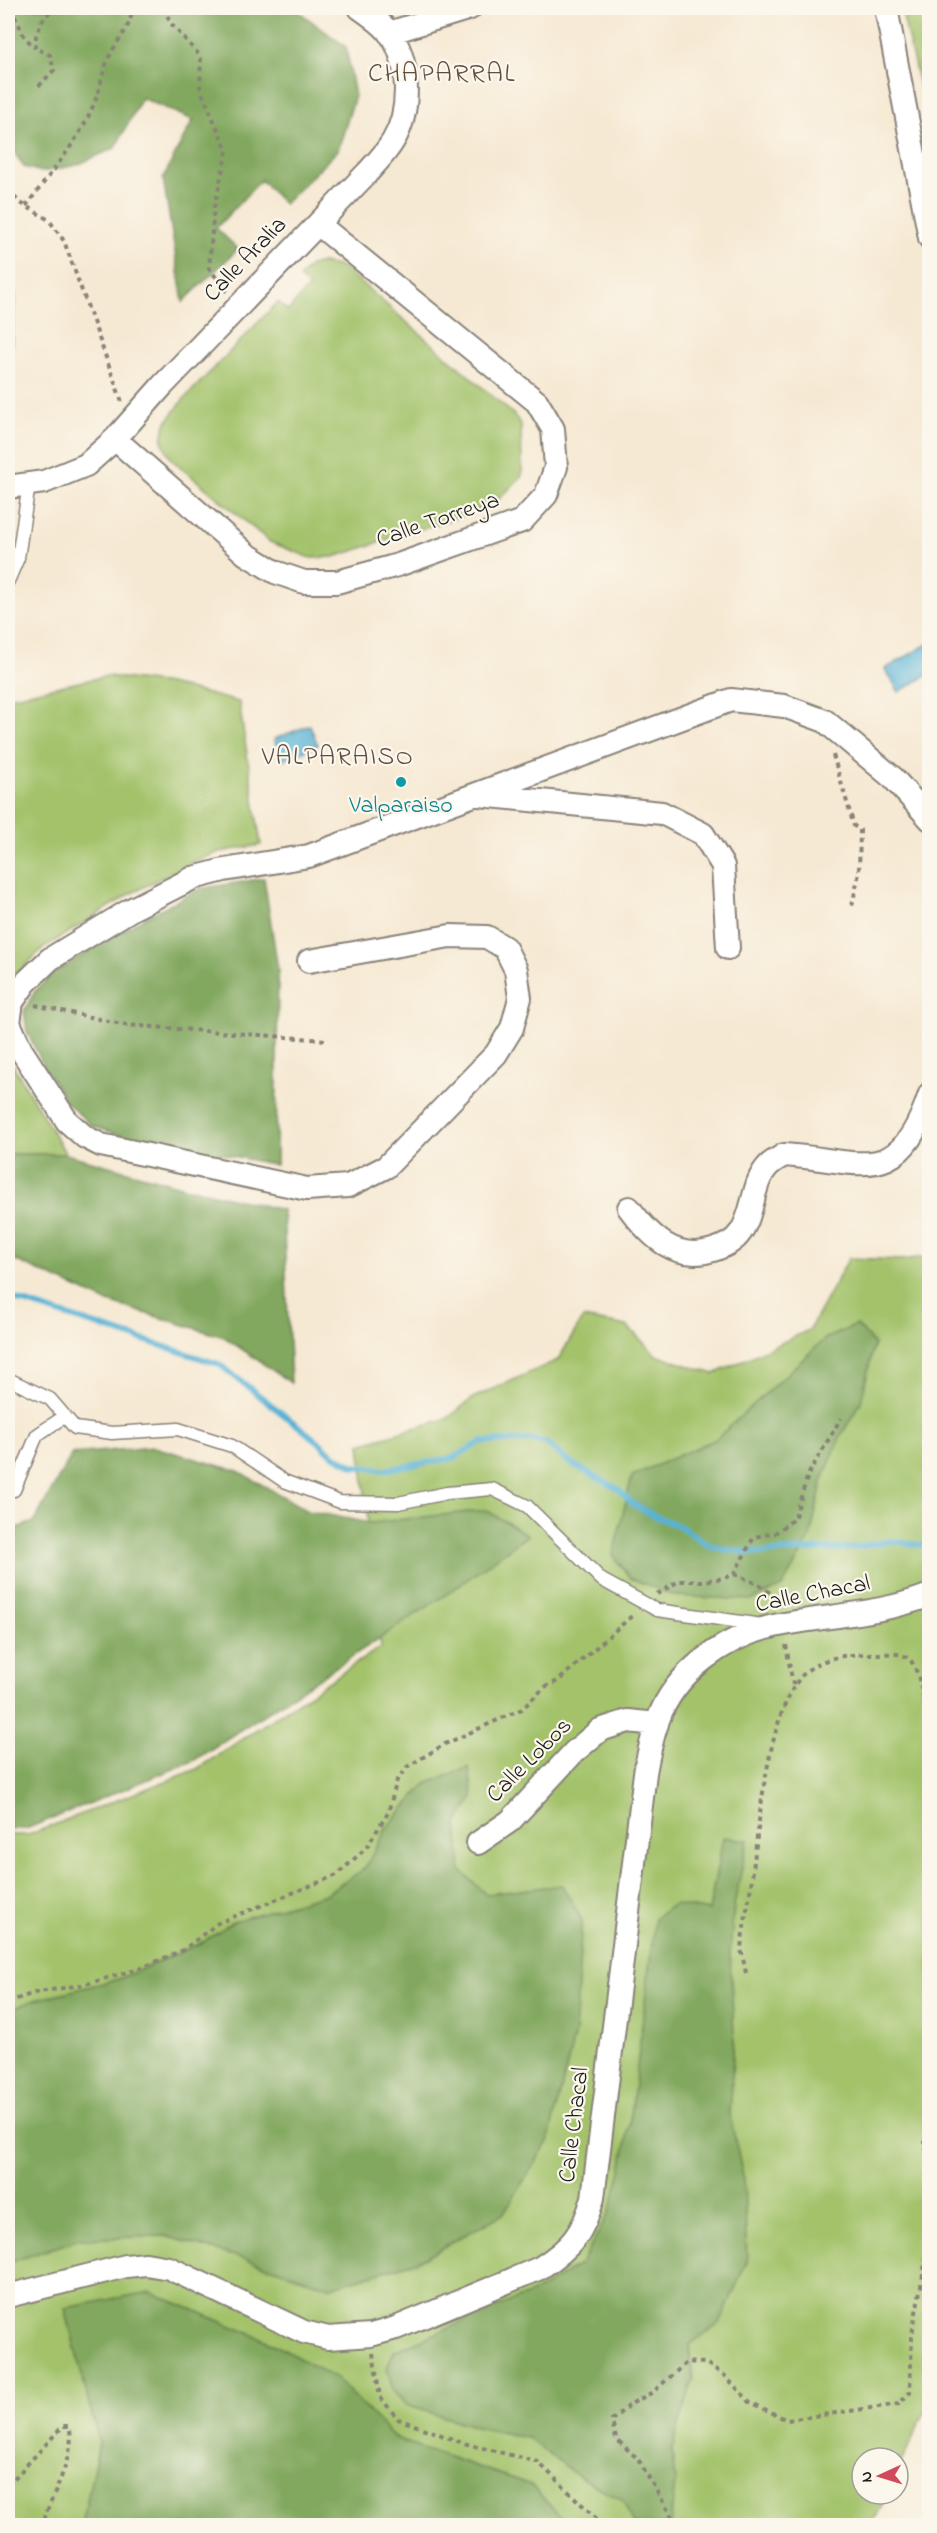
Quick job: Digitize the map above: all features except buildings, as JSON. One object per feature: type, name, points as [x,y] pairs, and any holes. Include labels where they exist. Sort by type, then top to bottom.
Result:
[{"type":"street","name":"Calle Aralia","points":[[18,485],[44,482],[86,465],[122,431],[367,173],[394,140],[403,116],[406,85],[400,57],[389,33],[360,8]]},
{"type":"street","points":[[389,33],[470,8]]},
{"type":"street","points":[[886,8],[930,238]]},
{"type":"street","name":"Calle Torreya","points":[[122,431],[246,554],[275,572],[304,582],[337,582],[398,565],[522,521],[546,495],[556,467],[553,429],[537,402],[318,224]]},
{"type":"street","points":[[309,961],[450,936],[487,937],[505,948],[516,970],[520,998],[512,1028],[496,1054],[386,1167],[348,1186],[307,1189],[101,1145],[85,1137],[67,1121],[21,1050],[9,1023],[12,1002],[26,982],[50,959],[132,909],[193,878],[224,870],[309,856],[731,700],[784,706],[825,721],[893,778],[930,819]]},
{"type":"street","points":[[474,795],[662,813],[704,834],[723,866],[728,948]]},
{"type":"street","points":[[629,1208],[645,1229],[662,1244],[682,1252],[704,1253],[725,1246],[740,1234],[752,1207],[757,1185],[768,1166],[784,1155],[853,1164],[879,1162],[903,1149],[920,1124],[930,1094]]},
{"type":"street","name":"Calle Chacal","points":[[8,2296],[126,2266],[146,2264],[169,2268],[304,2332],[328,2338],[371,2335],[396,2328],[540,2268],[558,2256],[575,2241],[586,2221],[593,2198],[645,1773],[657,1724],[674,1691],[689,1671],[711,1654],[776,1618],[878,1611],[930,1595]]},
{"type":"street","name":"Calle Lobos","points":[[478,1843],[510,1821],[574,1752],[600,1731],[628,1721],[657,1724]]},
{"type":"lane","points":[[8,581],[18,558],[18,485]]},
{"type":"lane","points":[[8,1379],[50,1398],[75,1428],[112,1433],[178,1428],[232,1446],[284,1481],[340,1502],[398,1503],[447,1492],[492,1489],[527,1506],[602,1580],[657,1610],[776,1618]]},
{"type":"lane","points":[[14,1490],[37,1435],[65,1416]]},
{"type":"path","points":[[11,8],[24,36],[35,48],[50,56],[54,70],[39,86]]},
{"type":"path","points":[[35,48],[36,36],[45,17],[55,8]]},
{"type":"path","points":[[26,206],[68,148],[94,105],[111,52],[129,28],[132,8]]},
{"type":"path","points":[[163,8],[173,26],[201,57],[200,88],[226,151],[214,208],[209,268],[238,307]]},
{"type":"path","points":[[8,190],[26,206],[50,220],[64,241],[122,431]]},
{"type":"path","points":[[837,731],[833,756],[854,826],[860,830],[861,840],[859,873],[852,906]]},
{"type":"path","points":[[12,1002],[50,1006],[126,1025],[326,1040]]},
{"type":"path","points":[[734,1574],[754,1537],[775,1533],[794,1520],[808,1475],[841,1418]]},
{"type":"path","points":[[8,2002],[34,1993],[86,1984],[139,1969],[183,1950],[218,1923],[337,1875],[366,1848],[388,1813],[397,1780],[407,1767],[453,1740],[522,1709],[533,1696],[544,1687],[558,1682],[628,1621],[644,1603],[666,1587],[680,1581],[704,1581],[734,1574],[761,1587],[777,1600],[776,1618]]},
{"type":"path","points":[[786,1645],[793,1686]]},
{"type":"path","points":[[746,1973],[741,1949],[764,1781],[775,1734],[793,1686],[807,1671],[820,1663],[847,1654],[902,1654],[910,1659],[916,1670],[930,1740]]},
{"type":"path","points":[[930,2112],[925,2141],[930,2180]]},
{"type":"path","points":[[677,2526],[638,2459],[616,2439],[612,2420],[629,2405],[653,2392],[687,2362],[706,2363],[724,2376],[750,2402],[787,2420],[899,2404],[910,2392],[912,2334],[930,2237]]},
{"type":"path","points":[[371,2335],[380,2397],[398,2419],[463,2443],[538,2462],[604,2526]]},
{"type":"path","points":[[8,2485],[63,2426],[68,2426],[71,2436],[69,2453],[40,2526]]},
{"type":"green space","points":[[8,8],[294,8],[346,47],[355,96],[338,150],[284,204],[261,180],[216,228],[238,249],[183,302],[163,178],[193,120],[142,98],[115,148],[77,165],[42,172],[24,167],[8,143]]},
{"type":"green space","points":[[901,8],[929,8],[929,127]]},
{"type":"green space","points":[[322,263],[338,266],[351,274],[512,413],[521,424],[522,476],[492,506],[334,557],[311,558],[270,542],[171,459],[162,441],[165,424],[183,400],[278,302],[288,311],[309,286],[299,278],[310,266]]},
{"type":"green space","points":[[107,676],[169,684],[239,702],[261,845],[219,852],[190,863],[130,894],[43,948],[14,977],[8,987],[8,697]]},
{"type":"green space","points":[[264,878],[278,969],[276,1165],[129,1138],[92,1126],[66,1102],[46,1070],[27,1032],[24,1011],[35,991],[58,970],[142,919],[199,889]]},
{"type":"green space","points":[[8,1057],[66,1154],[8,1154]]},
{"type":"green space","points":[[8,1154],[66,1154],[188,1188],[283,1210],[291,1383],[224,1337],[105,1301],[8,1257]]},
{"type":"green space","points":[[929,1256],[930,2401],[909,2446],[850,2446],[850,2506],[881,2506],[872,2525],[8,2526],[8,1835],[28,1835],[197,1769],[381,1647],[360,1444],[448,1418],[473,1398],[558,1360],[583,1318],[627,1326],[656,1355],[714,1374],[809,1330],[849,1258],[903,1260]]},
{"type":"green space","points":[[857,1325],[874,1344],[861,1402],[840,1437],[822,1482],[810,1538],[782,1587],[752,1600],[674,1596],[630,1578],[613,1555],[632,1476],[716,1439],[826,1338]]},
{"type":"green space","points":[[154,1447],[238,1471],[308,1511],[370,1523],[486,1510],[528,1535],[450,1592],[193,1761],[26,1829],[8,1829],[8,1527],[14,1529],[34,1522],[72,1454]]},
{"type":"green space","points":[[469,1767],[473,1798],[457,1824],[461,1871],[486,1894],[562,1885],[582,1920],[575,2033],[548,2142],[503,2214],[418,2261],[330,2287],[249,2260],[165,2236],[80,2239],[8,2263],[8,2011],[31,2001],[119,1979],[203,1942],[234,1921],[326,1894],[365,1868],[387,1827],[426,1784]]},
{"type":"green space","points":[[723,1837],[748,1840],[734,1905],[730,1954],[734,2037],[730,2116],[744,2180],[747,2261],[720,2323],[689,2345],[693,2380],[672,2448],[675,2483],[670,2525],[635,2525],[622,2500],[578,2476],[528,2438],[476,2427],[406,2405],[393,2391],[387,2368],[394,2351],[540,2289],[581,2264],[610,2211],[621,2171],[632,2108],[655,1918],[674,1904],[709,1911]]},
{"type":"green space","points":[[150,2292],[268,2341],[337,2379],[396,2439],[531,2485],[568,2525],[82,2525],[99,2443],[65,2308]]},
{"type":"water","points":[[8,294],[15,294],[10,367],[8,366]]},
{"type":"water","points":[[929,643],[929,674],[899,692],[885,669]]},
{"type":"water","points":[[310,725],[318,745],[282,760],[274,739]]},
{"type":"waterway","points":[[8,1297],[219,1364],[333,1455],[354,1466],[384,1470],[453,1458],[481,1442],[534,1440],[546,1443],[570,1463],[618,1489],[633,1504],[681,1527],[710,1546],[755,1553],[850,1548],[890,1541],[921,1545],[930,1542]]},
{"type":"place","name":"Valparaiso","points":[[401,782]]},
{"type":"district","name":"CHAPARRAL","points":[[442,74]]},
{"type":"district","name":"VALPARAISO","points":[[338,758]]}]
